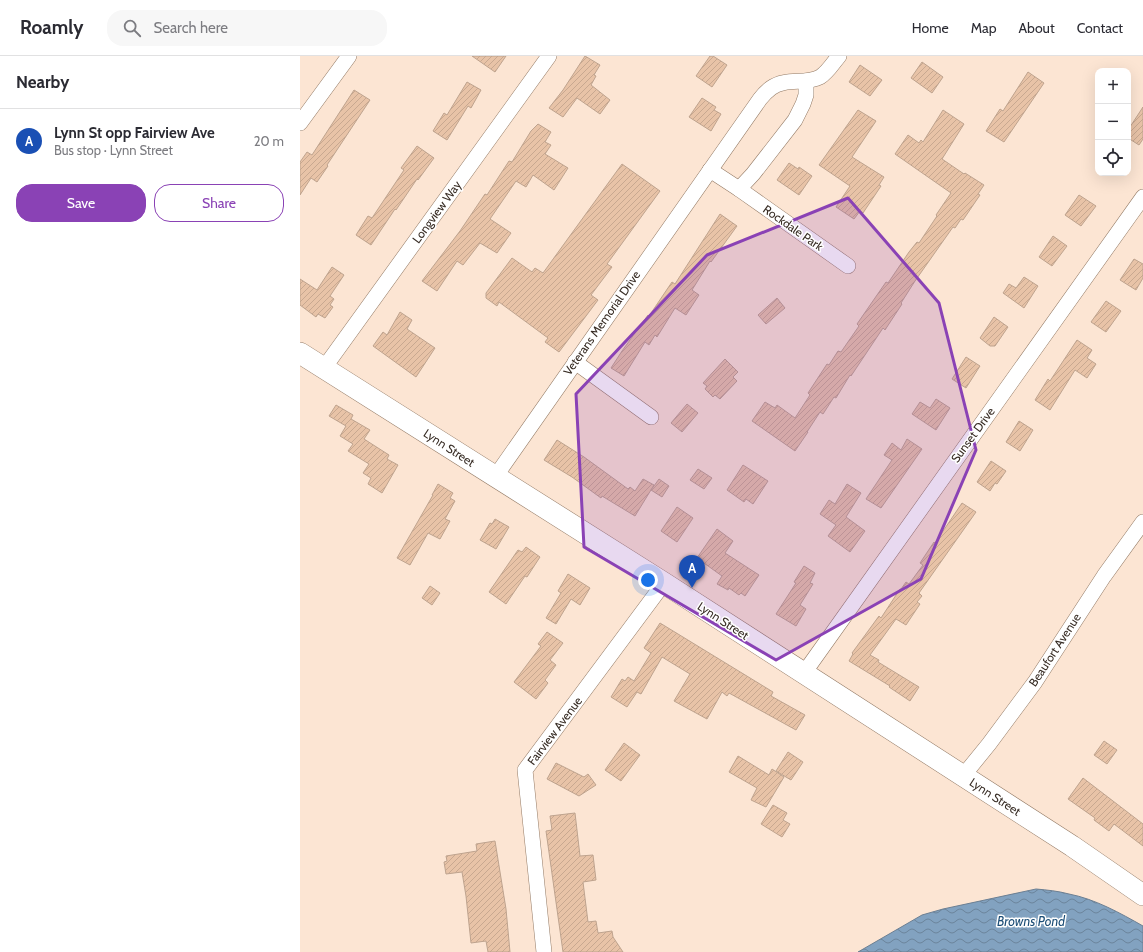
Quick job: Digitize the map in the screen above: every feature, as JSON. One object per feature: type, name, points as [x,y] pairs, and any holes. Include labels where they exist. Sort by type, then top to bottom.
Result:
[{"type":"main road","name":"Lynn Street","points":[[300,352],[804,673],[1072,846],[1143,895]]},
{"type":"street","points":[[300,123],[349,56]]},
{"type":"street","name":"Longview Way","points":[[324,368],[550,56]]},
{"type":"street","name":"Veterans Memorial Drive","points":[[495,476],[760,99],[771,88],[780,83],[806,81],[819,77],[827,71],[839,56]]},
{"type":"street","points":[[710,170],[739,189],[753,174],[795,120],[806,95],[806,81]]},
{"type":"street","name":"Rockdale Park","points":[[739,189],[848,266]]},
{"type":"street","name":"Sunset Drive","points":[[804,673],[1143,197]]},
{"type":"street","points":[[575,362],[651,417]]},
{"type":"street","name":"Beaufort Avenue","points":[[963,776],[1035,682],[1104,576],[1143,522]]},
{"type":"street","name":"Fairview Avenue","points":[[544,952],[525,770],[664,583]]},
{"type":"highlighted area","points":[[848,198],[939,303],[976,450],[921,579],[776,660],[584,547],[576,394],[707,255]]},
{"type":"water","name":"Browns Pond","points":[[1036,889],[1061,892],[1088,899],[1116,911],[1143,926],[1143,952],[858,952],[922,915]]},
{"type":"building","points":[[472,56],[506,56],[495,72]]},
{"type":"building","points":[[585,56],[600,65],[594,75],[596,76],[591,85],[610,100],[600,114],[577,98],[563,117],[549,108],[563,90]]},
{"type":"building","points":[[710,56],[713,56],[727,65],[712,87],[696,76]]},
{"type":"building","points":[[922,62],[943,77],[932,93],[911,78]]},
{"type":"building","points":[[860,65],[882,80],[870,96],[849,82]]},
{"type":"building","points":[[1028,72],[1044,83],[1004,142],[986,131],[1000,109],[1003,111]]},
{"type":"building","points":[[467,82],[481,90],[471,108],[468,106],[447,140],[433,131],[444,113],[447,115]]},
{"type":"building","points":[[354,90],[370,100],[317,182],[311,178],[300,195],[300,162],[307,152],[312,155]]},
{"type":"building","points":[[702,98],[716,107],[714,110],[721,114],[711,131],[689,117]]},
{"type":"building","points":[[1143,107],[1143,139],[1139,145],[1131,140],[1131,125]]},
{"type":"building","points":[[858,110],[876,121],[852,157],[884,177],[879,185],[881,186],[863,213],[860,211],[854,219],[836,207],[850,186],[819,165]]},
{"type":"building","points":[[943,110],[964,124],[942,159],[984,185],[978,194],[980,195],[963,220],[961,219],[955,228],[953,227],[915,281],[885,330],[883,328],[836,398],[834,397],[823,414],[820,412],[795,451],[752,421],[765,402],[775,408],[777,405],[795,418],[810,395],[808,393],[827,364],[829,365],[838,351],[841,352],[859,326],[857,324],[886,282],[888,283],[917,242],[919,243],[937,216],[936,215],[951,193],[895,154],[908,135],[919,143],[921,140],[923,142]]},
{"type":"building","points":[[538,124],[551,132],[545,142],[551,145],[545,154],[568,168],[554,190],[533,175],[526,187],[516,181],[490,219],[511,233],[497,253],[480,243],[463,265],[457,261],[437,291],[422,281],[460,231],[485,194],[487,195],[509,161],[512,162],[531,131]]},
{"type":"building","points":[[417,146],[434,158],[418,180],[417,179],[396,210],[395,209],[371,245],[356,235],[368,216],[372,218],[404,170],[401,168]]},
{"type":"building","points":[[789,163],[798,169],[799,167],[812,176],[799,195],[777,180]]},
{"type":"building","points":[[622,164],[660,191],[607,264],[612,267],[591,295],[598,300],[559,352],[545,342],[548,338],[499,302],[497,306],[486,298],[486,293],[512,258],[532,272],[535,268],[543,273]]},
{"type":"building","points":[[1079,195],[1096,206],[1081,226],[1065,215]]},
{"type":"building","points":[[720,214],[737,226],[711,262],[710,261],[692,290],[699,295],[686,315],[675,308],[657,337],[655,335],[649,345],[645,342],[624,376],[611,368],[672,282],[675,284]]},
{"type":"building","points":[[1053,236],[1067,246],[1052,266],[1039,257]]},
{"type":"building","points":[[1134,259],[1143,264],[1143,278],[1136,290],[1120,280]]},
{"type":"building","points":[[332,267],[344,275],[330,296],[334,299],[330,305],[333,307],[325,318],[318,314],[316,317],[300,305],[300,279],[317,290]]},
{"type":"building","points":[[1024,277],[1038,286],[1024,308],[1003,293],[1009,284],[1016,288]]},
{"type":"building","points":[[777,298],[785,308],[766,324],[758,315]]},
{"type":"building","points":[[1106,301],[1121,311],[1106,332],[1091,322]]},
{"type":"building","points":[[400,312],[412,320],[407,329],[435,348],[416,377],[373,346],[383,332],[387,335]]},
{"type":"building","points":[[994,317],[1008,327],[995,346],[990,346],[980,338]]},
{"type":"building","points":[[1077,340],[1092,350],[1087,358],[1096,364],[1087,378],[1075,370],[1050,410],[1035,400],[1048,379],[1050,381]]},
{"type":"building","points":[[966,357],[980,366],[966,388],[952,379]]},
{"type":"building","points":[[725,359],[738,372],[733,377],[737,381],[720,399],[715,395],[713,397],[705,389],[707,386],[703,383]]},
{"type":"building","points":[[936,399],[950,408],[936,430],[912,414],[920,402],[930,408]]},
{"type":"building","points":[[687,404],[698,413],[682,432],[671,423]]},
{"type":"building","points":[[336,405],[353,415],[351,419],[370,430],[364,439],[389,455],[387,459],[398,465],[382,493],[368,484],[371,478],[363,473],[369,464],[348,451],[353,444],[340,436],[346,426],[329,416]]},
{"type":"building","points":[[1019,421],[1033,430],[1020,451],[1006,442]]},
{"type":"building","points":[[907,439],[922,449],[881,508],[866,499],[892,460],[884,455],[892,443],[901,450]]},
{"type":"building","points":[[557,440],[584,457],[628,489],[630,487],[635,491],[643,479],[654,485],[635,516],[602,496],[601,498],[572,477],[544,460]]},
{"type":"building","points":[[991,461],[1006,471],[990,491],[977,482]]},
{"type":"building","points":[[743,465],[768,481],[753,504],[746,499],[744,502],[727,490]]},
{"type":"building","points":[[698,469],[712,478],[704,489],[690,480]]},
{"type":"building","points":[[659,479],[669,486],[662,497],[651,490]]},
{"type":"building","points":[[438,484],[453,493],[450,498],[455,501],[445,519],[450,521],[440,539],[428,533],[410,565],[397,558]]},
{"type":"building","points":[[847,484],[861,493],[846,517],[865,531],[850,552],[828,536],[836,525],[820,514],[829,500],[835,504]]},
{"type":"building","points":[[962,503],[976,512],[919,593],[922,596],[917,602],[920,604],[906,625],[896,619],[870,655],[879,660],[878,662],[919,687],[910,701],[889,687],[890,686],[849,661],[853,654],[852,653],[879,616],[881,618],[900,589],[906,582],[909,584],[923,565],[920,563]]},
{"type":"building","points":[[677,507],[693,518],[677,542],[661,531]]},
{"type":"building","points":[[495,519],[509,527],[496,549],[480,540],[490,523],[492,524]]},
{"type":"building","points":[[717,529],[733,541],[725,553],[759,575],[745,596],[741,593],[739,595],[729,588],[728,590],[717,584],[722,576],[697,558]]},
{"type":"building","points":[[526,547],[540,557],[506,604],[489,592],[518,550],[522,552]]},
{"type":"building","points":[[804,566],[815,573],[810,583],[813,584],[800,605],[806,609],[796,626],[776,614],[796,583],[794,582]]},
{"type":"building","points":[[568,574],[590,588],[580,605],[571,599],[556,624],[546,618],[561,593],[558,591]]},
{"type":"building","points":[[430,586],[440,593],[432,605],[422,598]]},
{"type":"building","points":[[660,623],[773,692],[771,696],[805,715],[796,730],[729,693],[727,696],[722,692],[707,719],[674,701],[690,674],[662,657],[641,694],[637,692],[627,707],[611,697],[622,679],[625,681],[628,677],[634,681],[651,653],[644,648]]},
{"type":"building","points":[[547,632],[563,643],[550,660],[556,665],[545,680],[548,683],[536,699],[514,682],[541,646],[538,644]]},
{"type":"building","points":[[1104,741],[1117,750],[1107,764],[1094,755]]},
{"type":"building","points":[[624,743],[640,755],[621,781],[605,770]]},
{"type":"building","points":[[788,752],[803,762],[791,780],[776,771]]},
{"type":"building","points":[[738,756],[769,775],[772,769],[784,777],[766,807],[751,800],[757,788],[729,772]]},
{"type":"building","points":[[556,763],[584,777],[588,774],[596,785],[579,796],[547,779]]},
{"type":"building","points":[[1083,778],[1143,824],[1143,846],[1114,824],[1109,831],[1094,820],[1095,818],[1068,799]]},
{"type":"building","points":[[773,805],[787,813],[783,820],[790,824],[782,837],[761,824]]},
{"type":"building","points":[[575,813],[580,856],[593,855],[596,880],[583,882],[588,922],[596,921],[598,933],[612,931],[613,937],[623,952],[563,952],[546,831],[552,830],[550,816]]},
{"type":"building","points":[[495,841],[506,909],[510,952],[488,952],[486,941],[471,943],[462,872],[446,874],[444,862],[447,861],[446,856],[477,851],[476,844]]},
{"type":"place","name":"Lynn St opp Fairview Ave","points":[[692,588]]}]
